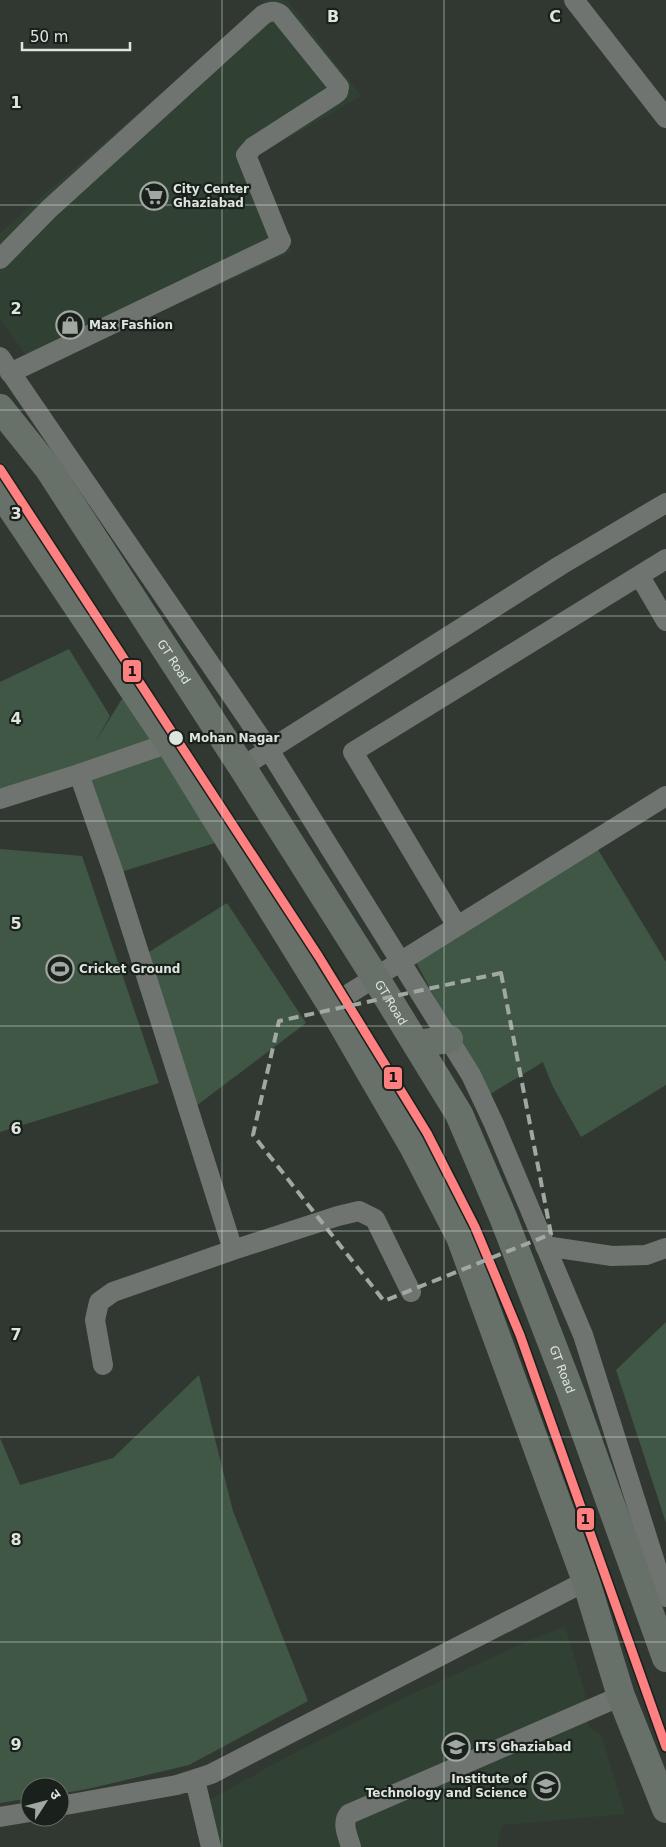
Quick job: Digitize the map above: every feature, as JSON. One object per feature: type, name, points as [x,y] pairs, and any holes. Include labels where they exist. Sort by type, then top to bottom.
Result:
[{"type":"highway","name":"GT Road","points":[[0,408],[115,549],[242,767],[417,1044],[459,1114],[503,1217],[571,1393],[666,1658]]},
{"type":"highway","points":[[0,491],[169,743],[331,1005],[414,1148],[460,1237],[586,1581],[621,1696],[666,1809]]},
{"type":"highway","points":[[417,1044],[449,1038]]},
{"type":"street","points":[[574,0],[666,118]]},
{"type":"street","points":[[0,259],[49,209],[269,11],[278,12],[282,15],[338,87],[338,92],[334,95],[253,147],[246,155],[281,241],[280,244],[5,365],[115,549],[269,750],[471,1075],[494,1124],[583,1335],[666,1597]]},
{"type":"street","points":[[242,767],[561,565],[666,503]]},
{"type":"street","points":[[456,926],[353,752],[666,559]]},
{"type":"street","points":[[638,577],[645,585],[666,621]]},
{"type":"street","points":[[0,799],[169,743]]},
{"type":"street","points":[[79,774],[117,883],[233,1250]]},
{"type":"street","points":[[331,1005],[666,796]]},
{"type":"street","points":[[102,1365],[94,1320],[99,1302],[114,1292],[233,1250],[359,1211],[375,1219],[411,1292]]},
{"type":"street","points":[[545,1246],[612,1256],[646,1255],[666,1248]]},
{"type":"street","points":[[70,1804],[177,1785],[211,1774],[586,1581]]},
{"type":"street","points":[[351,1847],[345,1824],[349,1814],[621,1696]]},
{"type":"street","points":[[195,1780],[211,1847]]},
{"type":"street","points":[[0,1817],[20,1814]]},
{"type":"highlighted area","points":[[501,973],[551,1234],[384,1301],[253,1135],[279,1021]]},
{"type":"shaded area","name":"City Center Ghaziabad","points":[[266,0],[287,0],[361,96],[250,160],[292,252],[36,369],[0,319],[0,233]]},
{"type":"shaded area","points":[[69,649],[110,716],[94,744],[130,686],[228,839],[114,874],[79,769],[0,799],[0,682]]},
{"type":"shaded area","points":[[597,848],[666,962],[666,1085],[581,1137],[553,1087],[543,1062],[487,1096],[416,962]]},
{"type":"shaded area","name":"Cricket Ground","points":[[0,849],[82,856],[159,1083],[0,1132]]},
{"type":"shaded area","points":[[227,903],[306,1023],[192,1109],[141,957]]},
{"type":"shaded area","points":[[666,1322],[666,1523],[616,1370]]},
{"type":"shaded area","points":[[199,1375],[233,1511],[308,1701],[189,1765],[70,1792],[70,1777],[20,1777],[20,1800],[0,1803],[0,1438],[20,1485],[113,1458]]},
{"type":"shaded area","name":"ITS Ghaziabad","points":[[565,1626],[588,1704],[583,1710],[589,1728],[601,1734],[625,1814],[502,1825],[497,1847],[213,1847],[202,1804],[283,1759],[393,1703]]},
{"type":"transit line","name":"1","points":[[0,469],[319,957],[427,1133],[475,1227],[520,1335],[666,1747]]},
{"type":"place","name":"City Center Ghaziabad","points":[[154,196]]},
{"type":"place","name":"Max Fashion","points":[[70,325]]},
{"type":"place","name":"Mohan Nagar","points":[[176,738]]},
{"type":"place","name":"Cricket Ground","points":[[60,969]]},
{"type":"place","name":"ITS Ghaziabad","points":[[456,1747]]},
{"type":"place","name":"Institute of Technology and Science","points":[[546,1786]]}]
